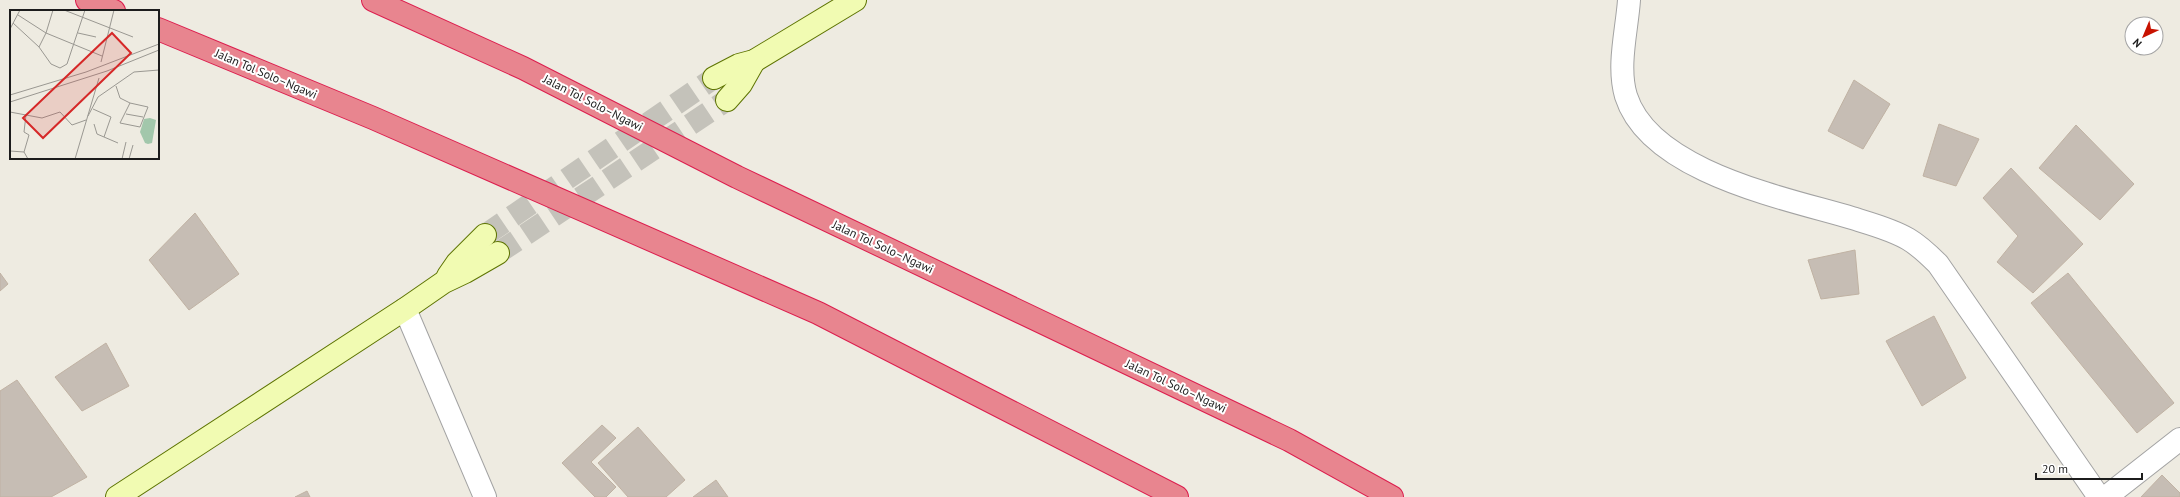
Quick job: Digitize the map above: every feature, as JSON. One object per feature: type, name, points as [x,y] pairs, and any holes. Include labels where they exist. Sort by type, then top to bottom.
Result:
[{"type":"highway","points":[[88,0],[112,10]]},
{"type":"highway","name":"Jalan Tol Solo–Ngawi","points":[[373,0],[523,68],[737,177],[1289,440],[1392,497]]},
{"type":"highway","name":"Jalan Tol Solo–Ngawi","points":[[159,29],[380,122],[818,312],[1177,497]]},
{"type":"street","points":[[714,78],[738,66],[754,62],[855,0]]},
{"type":"street","points":[[1629,0],[1623,66],[1626,96],[1640,122],[1658,141],[1689,163],[1738,183],[1885,229],[1922,248],[1938,264],[2099,497]]},
{"type":"street","points":[[727,100],[741,84],[754,62]]},
{"type":"street","points":[[444,282],[457,263],[485,235]]},
{"type":"street","points":[[117,497],[444,282],[498,253]]},
{"type":"street","points":[[405,309],[485,497]]},
{"type":"street","points":[[2106,497],[2180,439]]},
{"type":"building","points":[[1854,80],[1890,104],[1863,149],[1828,131]]},
{"type":"building","points":[[1939,124],[1979,139],[1956,186],[1923,176]]},
{"type":"building","points":[[2076,125],[2134,184],[2100,220],[2039,168]]},
{"type":"building","points":[[2011,168],[2083,244],[2033,293],[1997,262],[2018,236],[1983,198]]},
{"type":"building","points":[[195,213],[239,274],[189,310],[149,260]]},
{"type":"building","points":[[1855,250],[1859,294],[1821,299],[1808,260]]},
{"type":"building","points":[[0,273],[8,284],[0,291]]},
{"type":"building","points":[[2068,273],[2174,403],[2137,433],[2031,303]]},
{"type":"building","points":[[1934,316],[1966,378],[1922,406],[1886,341]]},
{"type":"building","points":[[106,343],[129,386],[82,411],[55,377]]},
{"type":"building","points":[[17,380],[87,477],[51,497],[0,497],[0,391]]},
{"type":"building","points":[[602,425],[616,438],[591,462],[616,487],[606,497],[595,497],[562,463]]},
{"type":"building","points":[[638,427],[685,480],[666,497],[628,497],[598,463]]},
{"type":"building","points":[[2162,475],[2180,493],[2180,497],[2141,497]]},
{"type":"building","points":[[716,480],[728,497],[693,497]]},
{"type":"building","points":[[307,491],[310,497],[295,497]]},
{"type":"tunnel","points":[[485,235],[714,78]]},
{"type":"tunnel","points":[[498,253],[727,100]]}]
